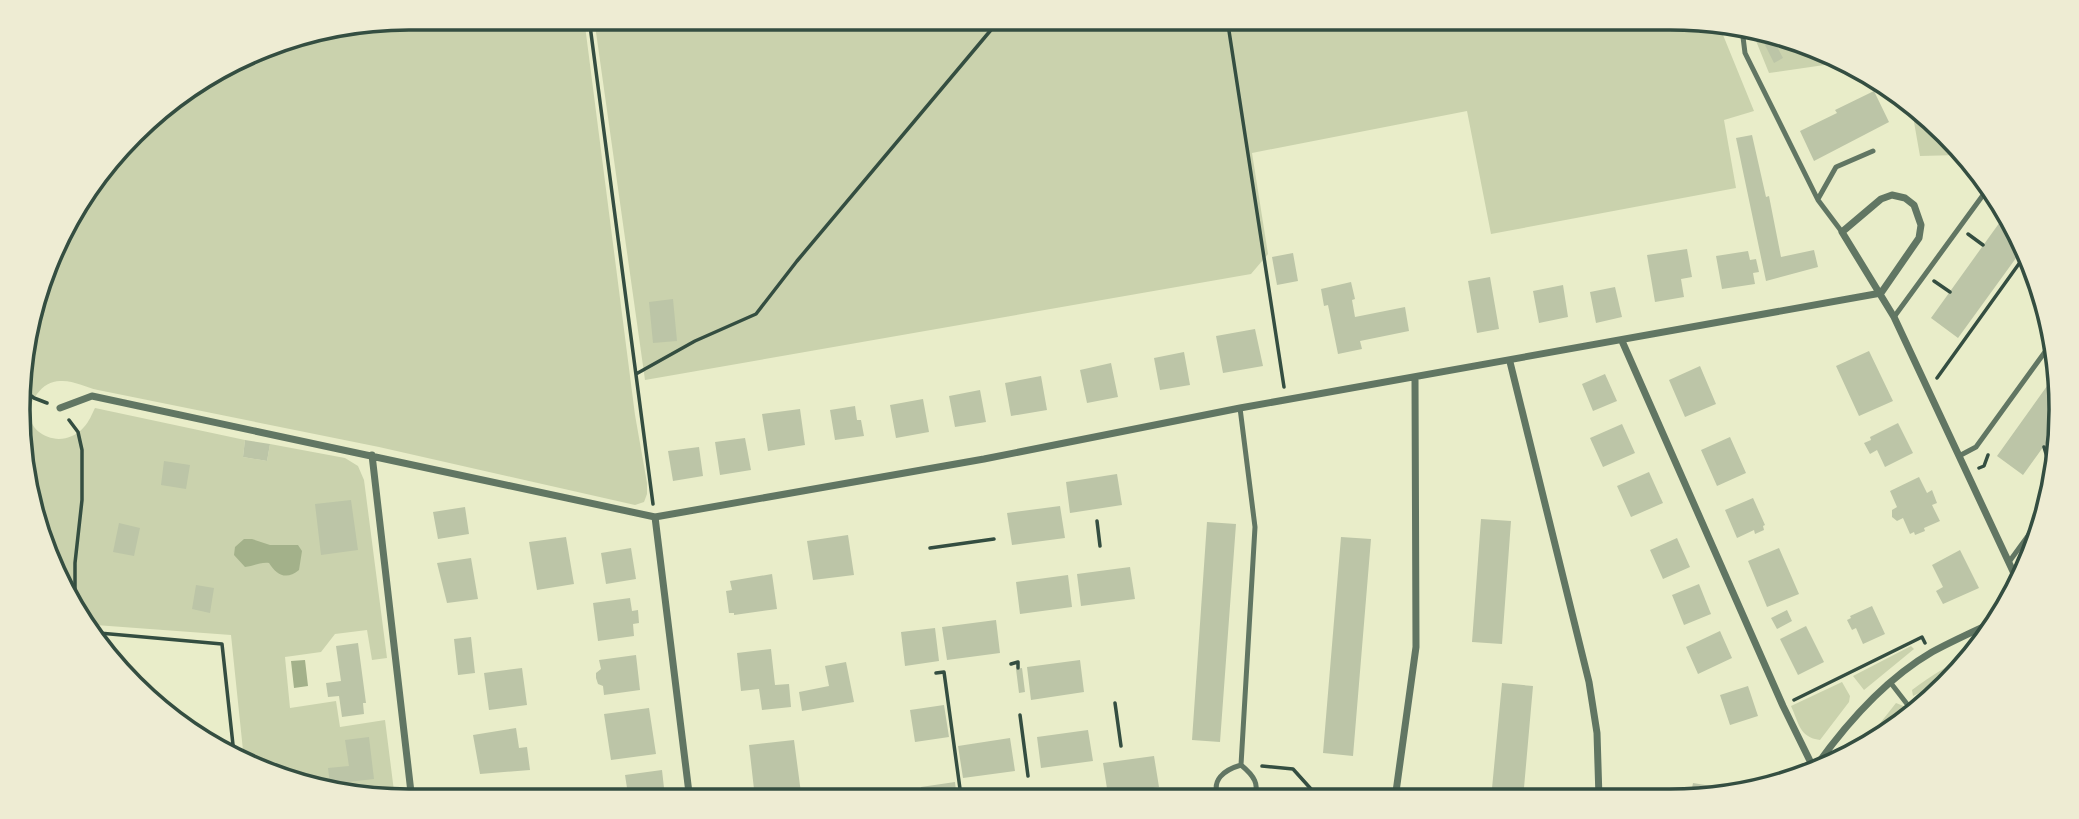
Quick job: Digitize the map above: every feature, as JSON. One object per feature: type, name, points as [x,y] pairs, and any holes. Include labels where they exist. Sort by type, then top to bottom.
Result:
[{"type":"street","points":[[60,408],[92,396],[655,517],[1881,293],[1919,237],[1921,225],[1914,205],[1905,198],[1892,195],[1881,199],[1842,232],[1881,293],[1894,317],[2013,571]]},
{"type":"street","points":[[1622,341],[1783,706],[1810,762]]},
{"type":"street","points":[[1510,362],[1589,682],[1597,733],[1599,789]]},
{"type":"street","points":[[1396,789],[1416,647],[1415,378]]},
{"type":"street","points":[[372,455],[411,789]]},
{"type":"street","points":[[655,517],[689,789]]},
{"type":"street","points":[[1823,756],[1833,742],[1891,682],[1930,653],[1980,628]]},
{"type":"lane","points":[[1743,37],[1745,52],[1818,200],[1842,232]]},
{"type":"lane","points":[[1818,200],[1836,167],[1873,151]]},
{"type":"lane","points":[[1894,317],[1983,196]]},
{"type":"lane","points":[[1959,456],[1976,447],[2045,352]]},
{"type":"lane","points":[[1240,408],[1255,527],[1241,765]]},
{"type":"lane","points":[[2009,562],[2027,537]]},
{"type":"lane","points":[[1891,682],[1908,705]]},
{"type":"lane","points":[[1241,765],[1253,775],[1256,789]]},
{"type":"lane","points":[[1215,789],[1218,778],[1227,769],[1241,765]]},
{"type":"path","points":[[591,30],[655,517]]},
{"type":"path","points":[[636,374],[695,341],[756,314],[797,261],[991,30]]},
{"type":"path","points":[[1229,30],[1286,400]]},
{"type":"path","points":[[1928,390],[2020,263]]},
{"type":"path","points":[[31,395],[34,398]]},
{"type":"path","points":[[60,408],[78,432],[82,450],[82,500],[75,588]]},
{"type":"path","points":[[2044,446],[2046,454]]},
{"type":"path","points":[[1984,466],[1986,460]]},
{"type":"path","points":[[1097,521],[1100,547]]},
{"type":"path","points":[[930,548],[994,539]]},
{"type":"path","points":[[103,633],[222,644],[233,745]]},
{"type":"path","points":[[1783,706],[1922,637],[1930,653]]},
{"type":"path","points":[[1011,663],[1018,662],[1018,668]]},
{"type":"path","points":[[936,673],[944,672],[960,789]]},
{"type":"path","points":[[1115,703],[1121,746]]},
{"type":"path","points":[[1020,715],[1028,776]]},
{"type":"path","points":[[1241,765],[1293,769],[1311,789]]},
{"type":"shaded area","points":[[410,30],[586,30],[635,415],[647,483],[644,502],[635,505],[379,447],[70,382],[47,384],[37,394],[30,415],[37,335],[50,287],[69,242],[108,178],[141,141],[178,108],[220,81],[264,59],[335,37]]},
{"type":"shaded area","points":[[596,30],[1694,31],[1722,34],[1754,111],[1724,120],[1736,188],[1491,234],[1467,111],[1252,153],[1268,254],[1251,274],[645,380]]},
{"type":"shaded area","points":[[1756,40],[1792,50],[1827,65],[1769,73]]},
{"type":"shaded area","points":[[1913,118],[1951,155],[1920,156]]},
{"type":"shaded area","points":[[95,408],[245,440],[243,457],[267,461],[270,444],[345,458],[358,466],[364,480],[387,658],[372,660],[367,630],[335,634],[321,652],[285,657],[290,708],[336,701],[340,727],[385,720],[394,788],[360,786],[311,776],[243,750],[231,635],[97,625],[69,577],[50,532],[37,484],[30,418],[41,434],[62,439],[74,435],[84,427]]},
{"type":"shaded area","points":[[244,539],[270,545],[298,545],[302,551],[299,570],[286,576],[275,571],[269,563],[245,567],[234,555],[235,547]]},
{"type":"shaded area","points":[[1911,646],[1914,649],[1864,690],[1853,676]]},
{"type":"shaded area","points":[[305,660],[308,686],[294,688],[291,661]]},
{"type":"shaded area","points":[[1950,666],[1925,690],[1913,696],[1912,690]]},
{"type":"shaded area","points":[[1842,682],[1850,696],[1849,702],[1820,740],[1808,736],[1801,728],[1791,706]]},
{"type":"shaded area","points":[[1896,703],[1906,707],[1901,711],[1877,727]]},
{"type":"building","points":[[1763,42],[1776,45],[1783,58],[1774,63]]},
{"type":"building","points":[[1874,91],[1889,122],[1814,161],[1800,131]]},
{"type":"building","points":[[1752,135],[1766,197],[1769,196],[1781,257],[1814,250],[1818,267],[1766,281],[1736,138]]},
{"type":"building","points":[[1999,223],[2017,257],[1958,338],[1931,318]]},
{"type":"building","points":[[1687,249],[1692,277],[1681,279],[1684,297],[1655,302],[1647,255]]},
{"type":"building","points":[[1748,251],[1750,260],[1756,259],[1759,272],[1753,273],[1755,284],[1722,289],[1716,256]]},
{"type":"building","points":[[1293,253],[1298,281],[1277,285],[1272,257]]},
{"type":"building","points":[[1490,277],[1499,329],[1477,333],[1468,281]]},
{"type":"building","points":[[1351,282],[1355,317],[1405,307],[1409,331],[1360,341],[1362,349],[1338,354],[1328,305],[1324,306],[1321,289]]},
{"type":"building","points":[[1563,285],[1568,317],[1539,323],[1533,291]]},
{"type":"building","points":[[1615,287],[1622,317],[1596,323],[1590,292]]},
{"type":"building","points":[[673,299],[677,341],[653,343],[649,302]]},
{"type":"building","points":[[1255,329],[1263,366],[1223,373],[1216,336]]},
{"type":"building","points":[[1869,351],[1893,401],[1859,416],[1836,366]]},
{"type":"building","points":[[1184,352],[1190,385],[1160,390],[1154,358]]},
{"type":"building","points":[[1111,363],[1118,397],[1087,403],[1080,370]]},
{"type":"building","points":[[1700,366],[1716,404],[1685,417],[1669,380]]},
{"type":"building","points":[[1605,374],[1617,401],[1593,411],[1582,384]]},
{"type":"building","points":[[1041,376],[1047,410],[1011,416],[1005,383]]},
{"type":"building","points":[[2048,385],[2047,441],[2023,475],[1997,456]]},
{"type":"building","points":[[980,390],[986,422],[955,427],[949,396]]},
{"type":"building","points":[[923,399],[929,432],[896,438],[890,405]]},
{"type":"building","points":[[855,406],[857,420],[861,420],[864,436],[835,440],[830,410]]},
{"type":"building","points":[[800,409],[805,445],[768,451],[762,414]]},
{"type":"building","points":[[1898,423],[1913,453],[1885,467],[1877,450],[1870,454],[1864,443],[1871,440],[1870,437]]},
{"type":"building","points":[[1622,424],[1635,453],[1603,467],[1590,438]]},
{"type":"building","points":[[1730,437],[1746,473],[1717,486],[1701,450]]},
{"type":"building","points":[[745,438],[751,470],[720,475],[715,442]]},
{"type":"building","points":[[245,440],[270,444],[267,461],[243,457]]},
{"type":"building","points":[[699,447],[703,476],[673,481],[668,451]]},
{"type":"building","points":[[164,461],[190,465],[186,489],[161,485]]},
{"type":"building","points":[[1649,472],[1663,503],[1631,517],[1617,486]]},
{"type":"building","points":[[1117,474],[1122,505],[1070,513],[1066,482]]},
{"type":"building","points":[[1919,477],[1927,493],[1932,490],[1937,503],[1932,505],[1940,521],[1915,535],[1914,532],[1910,534],[1903,518],[1897,521],[1892,517],[1892,510],[1897,507],[1890,491]]},
{"type":"building","points":[[1753,498],[1765,525],[1764,530],[1755,534],[1754,530],[1737,538],[1725,510]]},
{"type":"building","points":[[351,500],[358,550],[321,555],[315,504]]},
{"type":"building","points":[[1060,506],[1065,538],[1012,545],[1007,513]]},
{"type":"building","points":[[465,507],[469,534],[438,539],[433,512]]},
{"type":"building","points":[[1481,519],[1511,521],[1502,644],[1472,642]]},
{"type":"building","points":[[1207,522],[1236,524],[1220,742],[1192,740]]},
{"type":"building","points":[[119,523],[140,528],[134,556],[113,552]]},
{"type":"building","points":[[848,535],[854,575],[813,580],[807,541]]},
{"type":"building","points":[[566,537],[574,584],[537,590],[529,542]]},
{"type":"building","points":[[1341,537],[1371,539],[1353,756],[1323,753]]},
{"type":"building","points":[[1677,538],[1690,567],[1663,579],[1650,550]]},
{"type":"building","points":[[631,548],[636,579],[606,584],[601,553]]},
{"type":"building","points":[[1779,548],[1799,594],[1767,607],[1748,561]]},
{"type":"building","points":[[1960,550],[1979,588],[1943,604],[1936,591],[1943,587],[1932,565]]},
{"type":"building","points":[[471,558],[478,599],[447,603],[437,563]]},
{"type":"building","points":[[1130,567],[1135,599],[1081,606],[1077,574]]},
{"type":"building","points":[[772,574],[777,609],[734,615],[729,613],[726,591],[732,590],[730,581]]},
{"type":"building","points":[[1068,575],[1072,607],[1020,614],[1016,582]]},
{"type":"building","points":[[1699,584],[1711,614],[1684,625],[1672,595]]},
{"type":"building","points":[[196,585],[214,588],[210,613],[192,609]]},
{"type":"building","points":[[630,598],[632,611],[638,610],[639,623],[633,624],[634,636],[598,641],[593,603]]},
{"type":"building","points":[[1872,606],[1885,634],[1863,644],[1856,628],[1852,630],[1847,620]]},
{"type":"building","points":[[1787,610],[1792,621],[1777,629],[1771,618]]},
{"type":"building","points":[[996,620],[1000,653],[947,660],[942,627]]},
{"type":"building","points":[[1806,626],[1824,662],[1798,675],[1780,639]]},
{"type":"building","points":[[935,628],[939,661],[905,666],[901,632]]},
{"type":"building","points":[[1720,631],[1732,658],[1698,674],[1686,647]]},
{"type":"building","points":[[471,637],[475,673],[458,675],[454,639]]},
{"type":"building","points":[[358,643],[366,703],[363,703],[364,714],[342,717],[339,696],[328,697],[326,683],[341,681],[336,646]]},
{"type":"building","points":[[771,649],[775,685],[789,684],[791,707],[762,710],[759,689],[741,691],[737,653]]},
{"type":"building","points":[[636,655],[640,690],[604,695],[603,686],[598,684],[596,678],[596,673],[601,669],[599,660]]},
{"type":"building","points":[[1080,660],[1084,692],[1031,700],[1027,667]]},
{"type":"building","points":[[846,662],[854,702],[802,711],[799,692],[829,686],[825,666]]},
{"type":"building","points":[[522,668],[527,705],[489,710],[484,673]]},
{"type":"building","points":[[1022,668],[1025,692],[1019,693],[1016,669]]},
{"type":"building","points":[[1502,683],[1533,686],[1524,789],[1492,789]]},
{"type":"building","points":[[1748,686],[1758,716],[1730,725],[1720,695]]},
{"type":"building","points":[[944,705],[949,737],[915,742],[910,710]]},
{"type":"building","points":[[649,708],[656,754],[611,760],[604,714]]},
{"type":"building","points":[[516,728],[519,748],[527,747],[530,770],[480,774],[473,735]]},
{"type":"building","points":[[1088,730],[1093,761],[1041,768],[1037,737]]},
{"type":"building","points":[[369,737],[374,779],[340,783],[330,781],[328,768],[349,766],[345,740]]},
{"type":"building","points":[[1010,738],[1015,771],[963,778],[958,746]]},
{"type":"building","points":[[794,740],[800,789],[754,789],[749,745]]},
{"type":"building","points":[[1154,756],[1159,787],[1107,789],[1103,763]]},
{"type":"building","points":[[662,770],[664,789],[627,789],[625,775]]},
{"type":"building","points":[[955,782],[956,789],[921,789]]},
{"type":"building","points":[[1693,783],[1714,786],[1694,788]]}]
